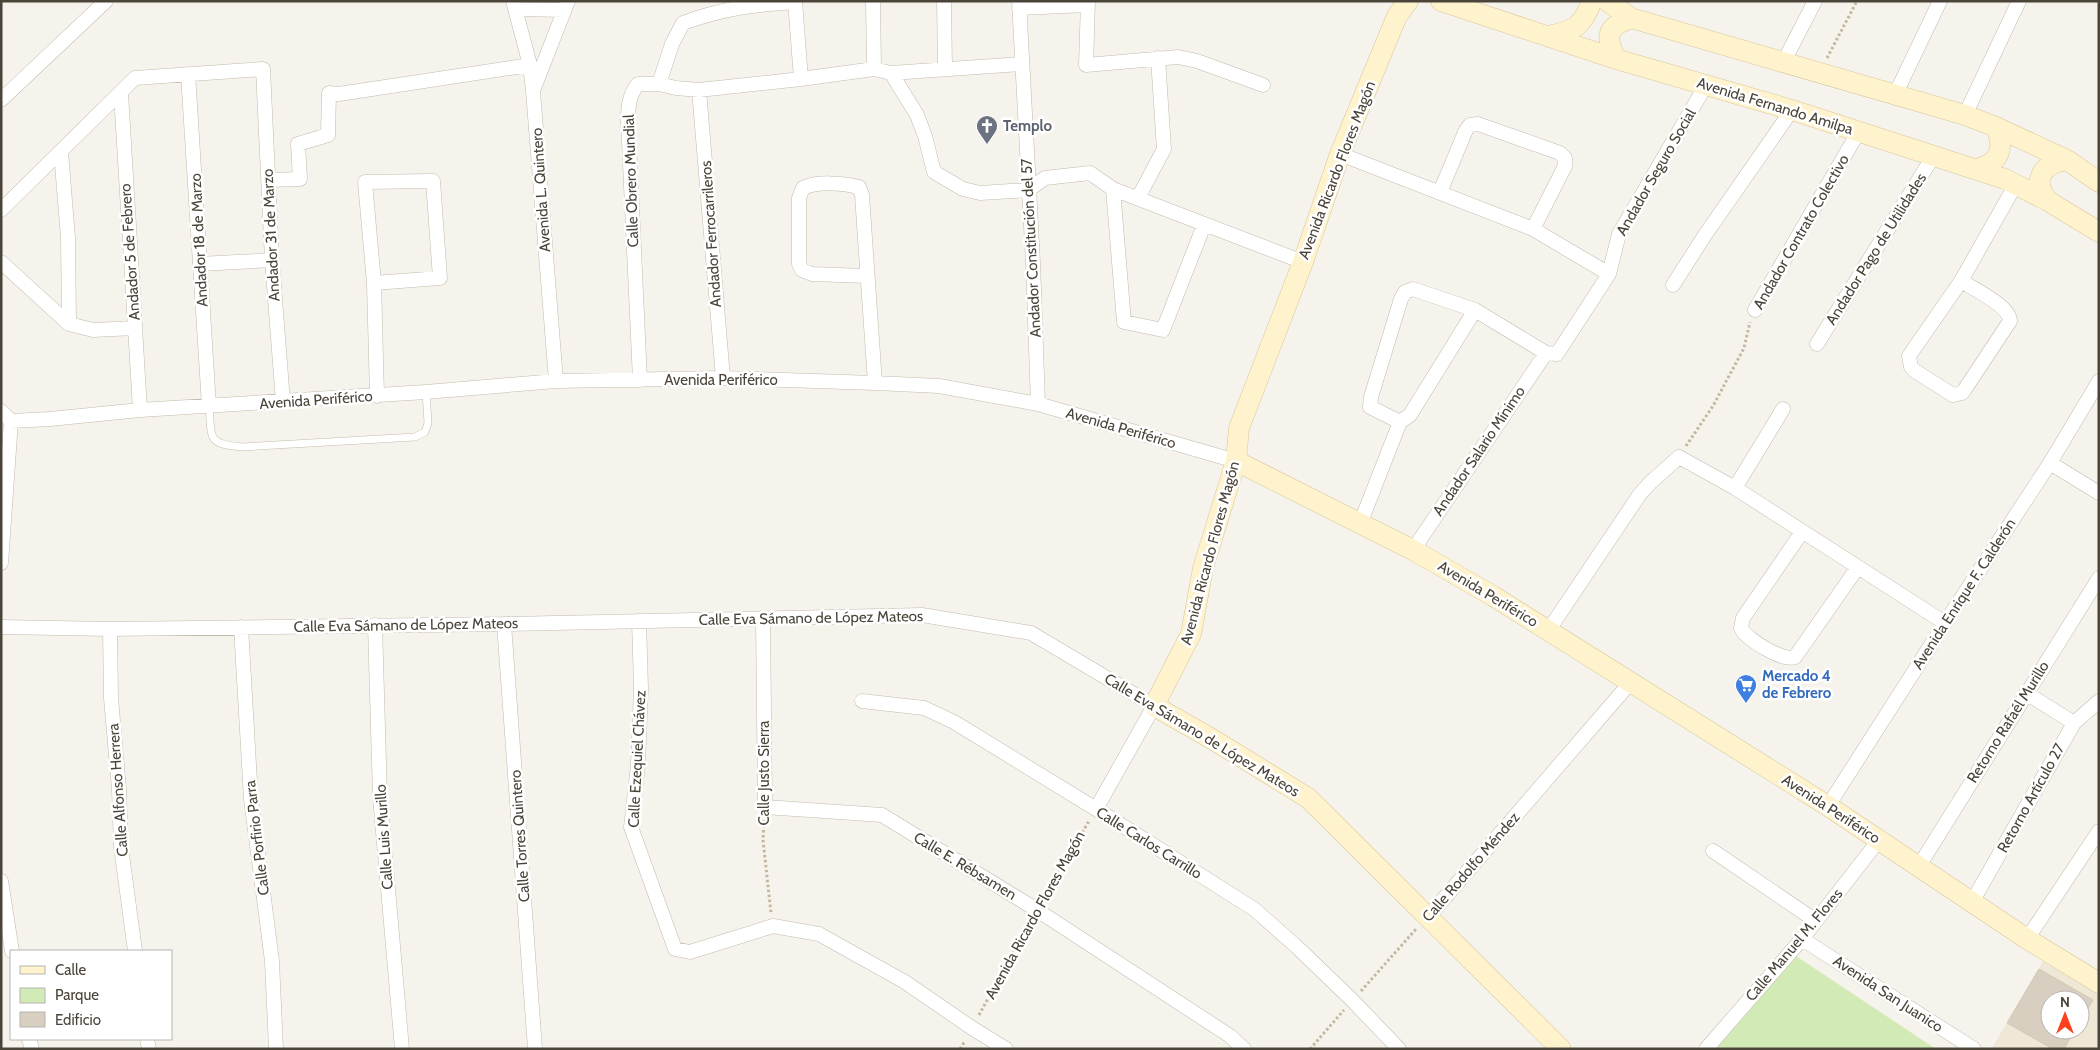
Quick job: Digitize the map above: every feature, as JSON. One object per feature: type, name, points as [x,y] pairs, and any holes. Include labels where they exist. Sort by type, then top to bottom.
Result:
[{"type":"street","points":[[1,100],[106,1]]},
{"type":"street","points":[[873,1],[874,69]]},
{"type":"street","points":[[944,1],[945,68]]},
{"type":"street","name":"Avenida Ricardo Flores Magón","points":[[1096,809],[1154,706],[1191,634],[1203,568],[1236,461],[1239,428],[1302,262],[1340,154],[1397,16],[1408,1]]},
{"type":"street","name":"Avenida Fernando Amilpa","points":[[1441,1],[1616,59],[1792,110],[1976,169],[2016,184],[2099,232]]},
{"type":"street","points":[[1549,36],[1576,28],[1584,21],[1592,1]]},
{"type":"street","points":[[1607,1],[1631,18],[1965,115],[1996,127],[2067,160],[2098,181]]},
{"type":"street","points":[[1783,63],[1815,1]]},
{"type":"street","points":[[1896,94],[1940,1]]},
{"type":"street","points":[[1965,115],[2020,1]]},
{"type":"street","points":[[659,84],[672,44],[683,23],[711,13],[742,6],[795,2],[800,79]]},
{"type":"street","points":[[1019,5],[1088,3],[1086,65],[1178,57],[1263,84]]},
{"type":"street","points":[[514,5],[566,5],[533,91]]},
{"type":"street","name":"Avenida L. Quintero","points":[[514,5],[530,65],[533,91],[556,381]]},
{"type":"street","name":"Andador Constitución del 57","points":[[1019,5],[1033,263],[1038,404]]},
{"type":"street","points":[[1616,59],[1608,43],[1611,29],[1616,23],[1631,18]]},
{"type":"street","points":[[1138,198],[1164,149],[1158,58]]},
{"type":"street","name":"Calle Obrero Mundial","points":[[640,380],[628,120],[628,105],[632,90],[638,84],[659,84],[699,90],[874,69],[891,73],[1022,64]]},
{"type":"street","points":[[268,180],[300,179],[298,144],[328,135],[328,93],[339,94],[530,65]]},
{"type":"street","name":"Andador 31 de Marzo","points":[[188,74],[263,69],[272,260],[283,402]]},
{"type":"street","points":[[891,73],[917,115],[926,136],[934,172],[963,189],[980,194],[1028,190],[1045,178],[1090,173],[1113,189],[1204,226],[1302,262]]},
{"type":"street","points":[[1,210],[135,78],[188,74]]},
{"type":"street","name":"Andador 18 de Marzo","points":[[188,74],[209,406]]},
{"type":"street","name":"Andador Seguro Social","points":[[1546,353],[1557,354],[1608,274],[1619,234],[1706,84]]},
{"type":"street","name":"Andador Ferrocarrileros","points":[[699,90],[723,378]]},
{"type":"street","name":"Andador 5 de Febrero","points":[[121,93],[140,410]]},
{"type":"street","points":[[1673,285],[1705,235],[1792,110]]},
{"type":"street","points":[[1440,192],[1466,130],[1470,125],[1478,124],[1560,153],[1565,158],[1565,166],[1533,229]]},
{"type":"street","points":[[1976,169],[1988,166],[1996,159],[2000,149],[2000,138],[1996,127]]},
{"type":"street","name":"Andador Contrato Colectivo","points":[[1755,310],[1859,131]]},
{"type":"street","points":[[61,152],[68,238],[69,324]]},
{"type":"street","points":[[1340,154],[1533,229],[1608,274]]},
{"type":"street","name":"Andador Pago de Utilidades","points":[[1818,344],[1934,155]]},
{"type":"street","points":[[2048,201],[2039,185],[2040,178],[2048,166],[2067,160]]},
{"type":"street","points":[[374,283],[440,278],[433,181],[366,182],[374,283],[377,396]]},
{"type":"street","points":[[1961,281],[2004,308],[2010,316],[2010,321],[1965,389],[1957,395],[1953,395],[1915,371],[1911,367],[1909,356],[1961,281],[2016,184]]},
{"type":"street","points":[[868,276],[812,274],[802,270],[799,264],[799,198],[803,188],[810,185],[851,185],[858,187],[862,195],[868,276],[875,383]]},
{"type":"street","points":[[1113,189],[1124,322],[1163,330],[1204,226]]},
{"type":"street","points":[[200,264],[272,260]]},
{"type":"street","points":[[1,262],[69,324],[93,330],[135,328]]},
{"type":"street","points":[[1400,422],[1370,407],[1370,398],[1401,298],[1405,292],[1413,289],[1475,310],[1546,353]]},
{"type":"street","points":[[1360,524],[1400,422],[1410,415],[1475,310]]},
{"type":"street","name":"Andador Salario Mínimo","points":[[1413,550],[1546,353]]},
{"type":"street","name":"Avenida Periférico","points":[[6,416],[50,419],[140,410],[377,396],[556,381],[723,378],[939,386],[1038,404],[1236,461],[1413,550],[1493,596],[1828,806],[2027,939],[2097,977]]},
{"type":"street","name":"Avenida Enrique F. Calderón","points":[[1828,806],[2050,463],[2099,380]]},
{"type":"street","points":[[1735,488],[1784,409]]},
{"type":"street","points":[[1,563],[6,416]]},
{"type":"street","points":[[1548,631],[1640,494],[1679,457],[1735,488],[1945,623]]},
{"type":"street","points":[[2050,463],[2099,493]]},
{"type":"street","points":[[1802,532],[1743,618],[1741,628],[1747,636],[1781,657],[1791,659],[1795,657],[1858,567]]},
{"type":"street","name":"Retorno Rafaél Murillo","points":[[1919,866],[2099,578]]},
{"type":"street","name":"Calle Eva Sámano de López Mateos","points":[[1,627],[110,629],[504,624],[922,615],[1031,633],[1212,739],[1308,798],[1561,1049]]},
{"type":"street","name":"Calle Justo Sierra","points":[[763,619],[766,807]]},
{"type":"street","name":"Calle Ezequiel Chávez","points":[[639,621],[641,688],[638,765],[631,827],[675,949],[690,952],[773,926]]},
{"type":"street","name":"Calle Torres Quintero","points":[[504,624],[536,1049]]},
{"type":"street","name":"Calle Luis Murillo","points":[[375,625],[380,796],[402,1049]]},
{"type":"street","name":"Calle Porfirio Parra","points":[[241,627],[250,799],[272,961],[276,1049]]},
{"type":"street","name":"Calle Alfonso Herrera","points":[[110,629],[111,698],[119,788],[121,847],[135,950]]},
{"type":"street","name":"Calle Rodolfo Méndez","points":[[1428,917],[1630,683]]},
{"type":"street","points":[[2026,693],[2074,723]]},
{"type":"street","name":"Calle Carlos Carrillo","points":[[862,701],[924,708],[954,722],[1254,909],[1352,1000],[1399,1049]]},
{"type":"street","name":"Retorno Artículo 27","points":[[1972,902],[2074,723],[2099,701]]},
{"type":"street","name":"Calle E. Rébsamen","points":[[766,807],[882,816],[1037,910],[1230,1036],[1244,1049]]},
{"type":"street","points":[[2027,939],[2099,831]]},
{"type":"street","name":"Calle Manuel M. Flores","points":[[1706,1049],[1802,939],[1879,840]]},
{"type":"street","points":[[1713,851],[1816,921]]},
{"type":"street","points":[[1,881],[12,950]]},
{"type":"street","points":[[773,926],[819,934],[905,982],[1006,1049]]},
{"type":"street","name":"Avenida San Juanico","points":[[1802,939],[1974,1049]]},
{"type":"lane","points":[[209,406],[212,437],[216,443],[222,445],[243,447],[415,437],[425,432],[428,423],[426,392]]},
{"type":"path","points":[[1818,72],[1826,61],[1857,1]]},
{"type":"path","name":"Andador Contrato Colectivo","points":[[1679,457],[1713,406],[1744,348],[1755,310]]},
{"type":"path","name":"Calle Justo Sierra","points":[[766,807],[763,840],[766,884],[773,926]]},
{"type":"path","name":"Avenida Ricardo Flores Magón","points":[[960,1049],[1037,910],[1096,809]]},
{"type":"path","name":"Calle Rodolfo Méndez","points":[[1310,1049],[1428,917]]},
{"type":"shaded area","points":[[2043,961],[2099,995],[2099,1049],[1992,1048]]},
{"type":"green space","points":[[1796,956],[1936,1049],[1713,1049]]},
{"type":"building","points":[[2039,969],[2076,990],[2040,990],[2040,1040],[2069,1040],[2064,1049],[2053,1049],[2007,1023]]},
{"type":"place","name":"Templo","points":[[987,145]]},
{"type":"place","name":"Mercado 4 de Febrero","points":[[1746,704]]}]
